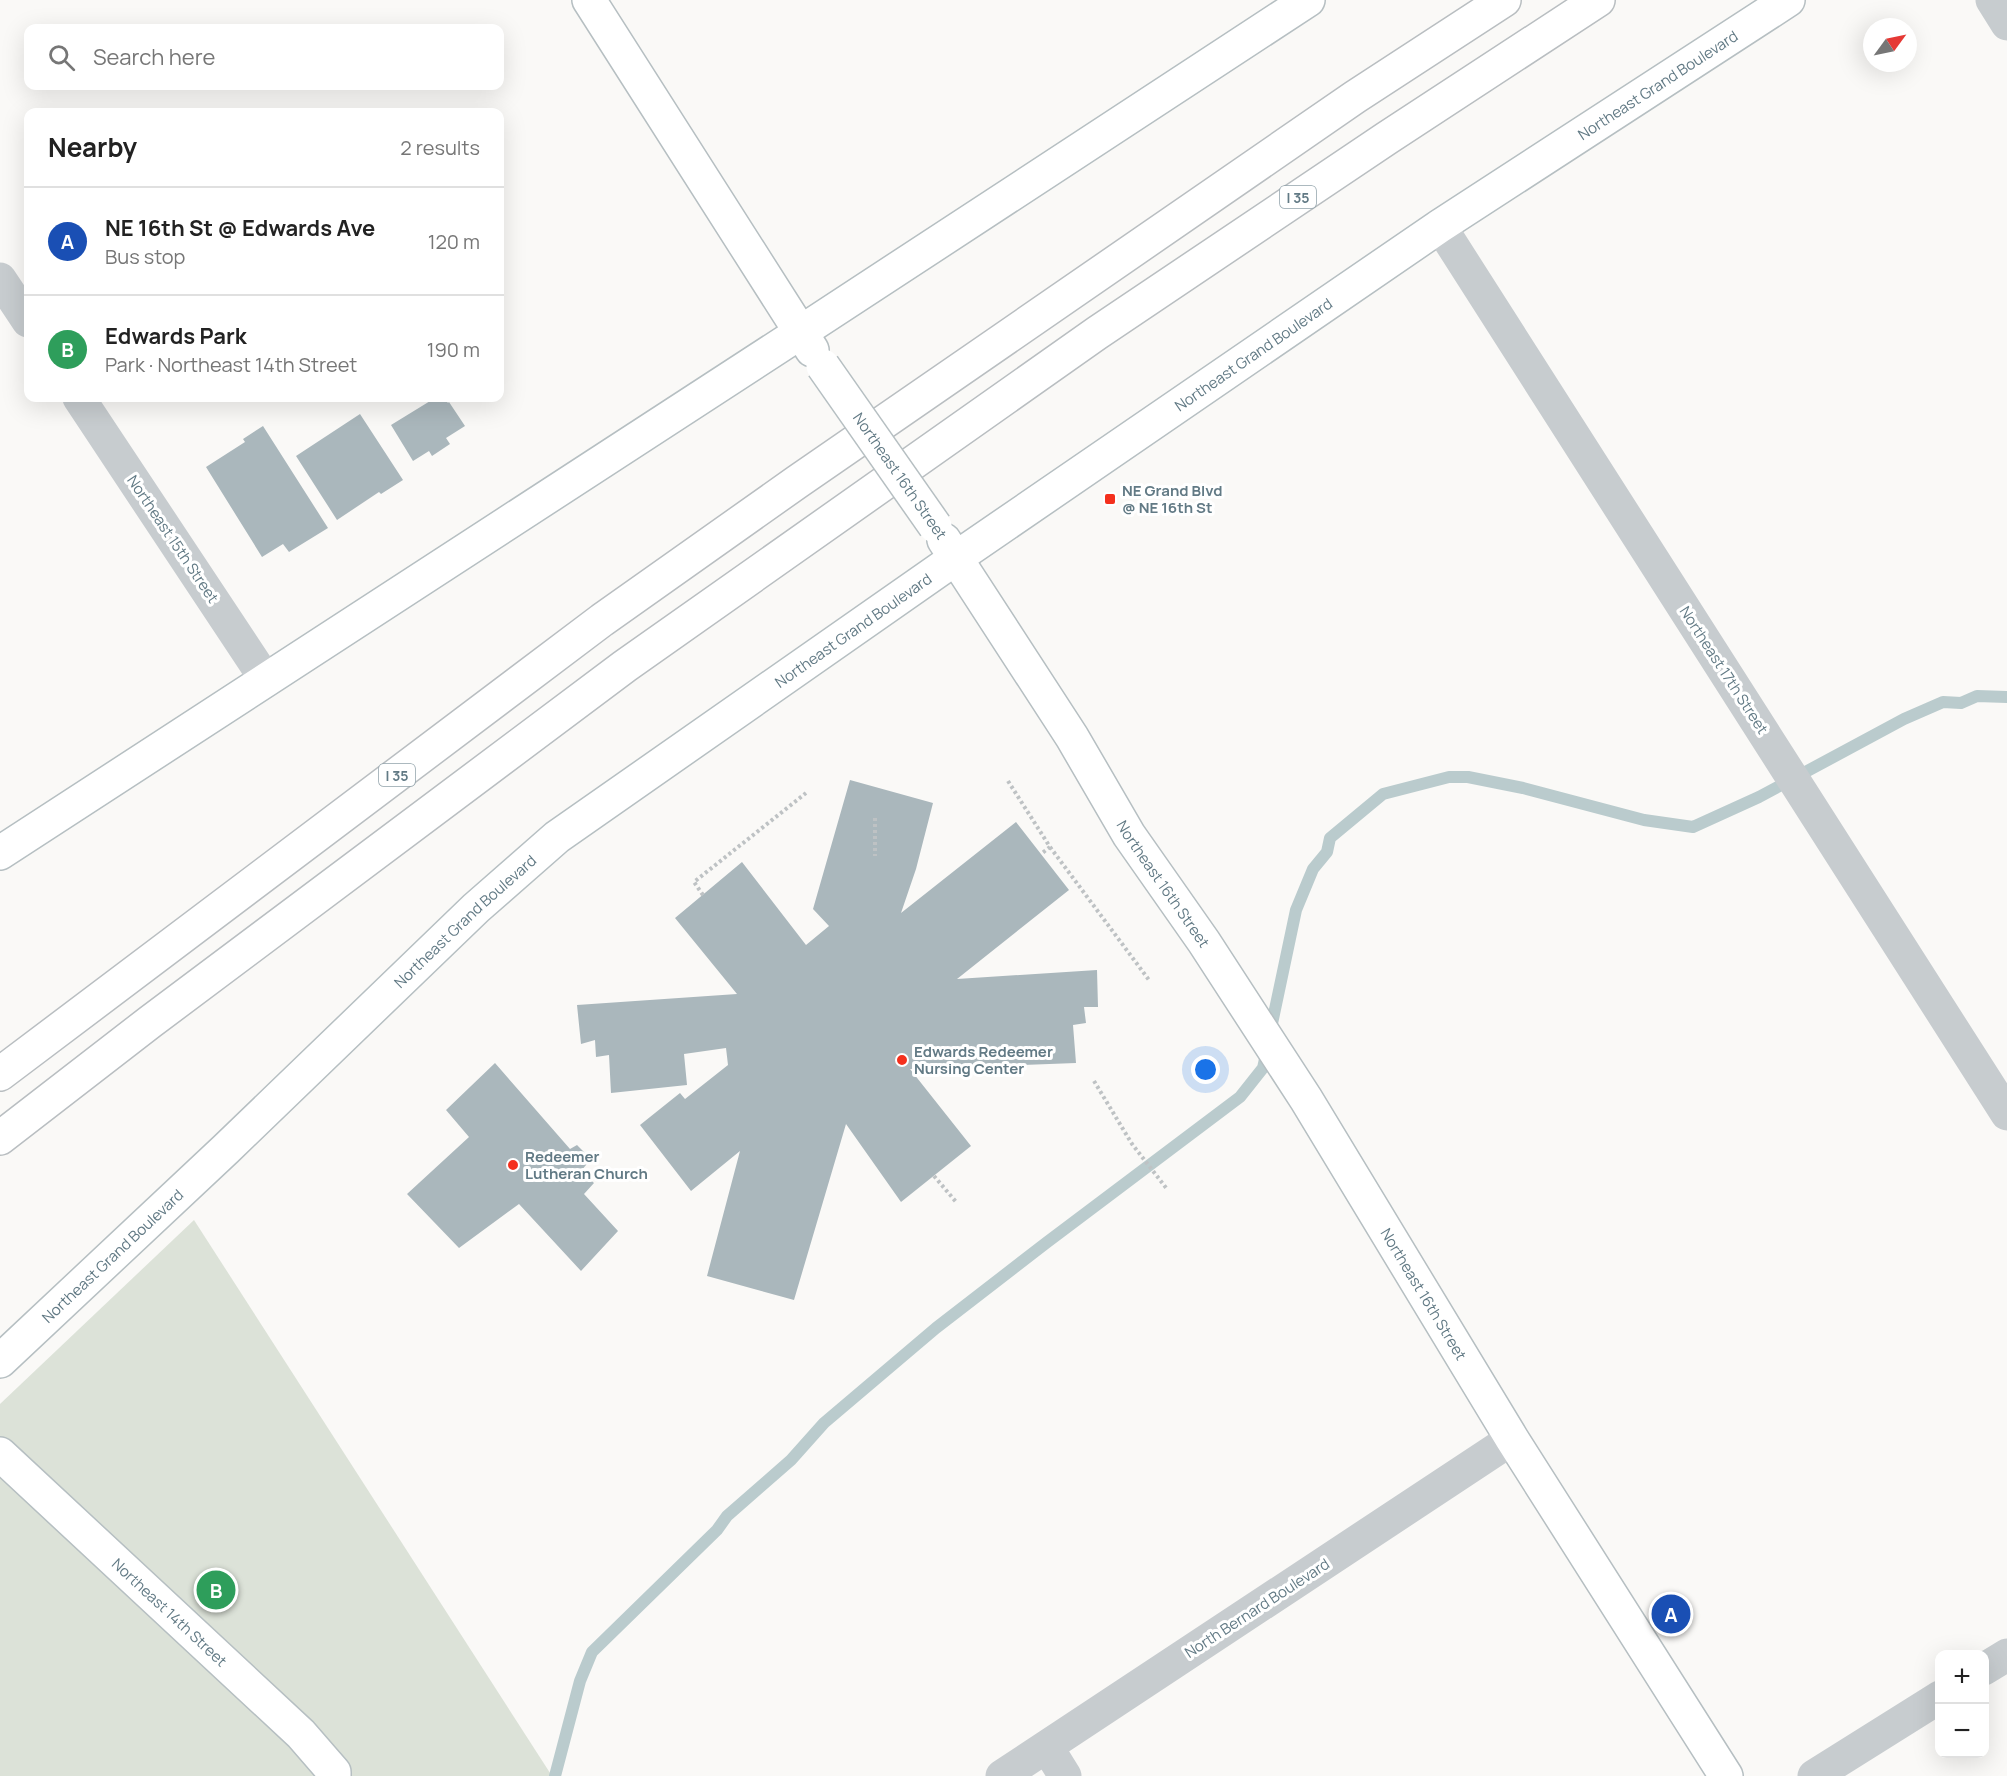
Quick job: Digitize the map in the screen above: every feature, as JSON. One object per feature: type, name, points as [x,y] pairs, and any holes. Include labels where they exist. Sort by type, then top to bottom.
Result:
[{"type":"main road","name":"Northeast 16th Street","points":[[589,0],[823,366],[935,526],[1072,737],[1129,835],[1204,942],[1306,1099],[1512,1439],[1726,1776]]},
{"type":"main road","name":"I 35","points":[[0,1074],[602,620],[797,482],[1355,97],[1504,0]]},
{"type":"main road","name":"I 35","points":[[0,1138],[150,1022],[635,659],[1097,333],[1387,138],[1598,0]]},
{"type":"main road","name":"Northeast Grand Boulevard","points":[[0,1361],[226,1149],[476,908],[557,837],[956,558],[1440,226],[1788,0]]},
{"type":"main road","points":[[0,853],[801,332],[1299,2]]},
{"type":"main road","name":"Northeast 14th Street","points":[[0,1454],[301,1734],[334,1772],[334,1776]]},
{"type":"street","points":[[1992,0],[2007,24]]},
{"type":"street","name":"Northeast 17th Street","points":[[1440,226],[2007,1114]]},
{"type":"street","points":[[0,279],[24,315]]},
{"type":"street","name":"Northeast 15th Street","points":[[82,402],[266,680]]},
{"type":"street","name":"North Bernard Boulevard","points":[[1002,1776],[1512,1439]]},
{"type":"street","points":[[1989,1666],[2007,1655]]},
{"type":"street","points":[[1814,1776],[1935,1700]]},
{"type":"street","points":[[1047,1747],[1065,1776]]},
{"type":"path","points":[[1008,781],[1050,847],[1149,980]]},
{"type":"path","points":[[703,895],[694,882],[806,794]]},
{"type":"path","points":[[875,818],[875,856]]},
{"type":"path","points":[[1041,854],[1050,847]]},
{"type":"path","points":[[1094,1081],[1132,1144],[1167,1189]]},
{"type":"path","points":[[934,1176],[957,1203]]},
{"type":"shaded area","points":[[194,1220],[552,1776],[0,1776],[0,1404]]},
{"type":"building","points":[[428,402],[449,402],[465,426],[446,438],[450,444],[432,456],[429,451],[413,461],[391,425]]},
{"type":"building","points":[[360,414],[403,480],[381,494],[379,492],[337,520],[296,456]]},
{"type":"building","points":[[263,426],[328,528],[289,552],[283,544],[262,557],[206,467],[245,442],[243,439]]},
{"type":"building","name":"Edwards Redeemer Nursing Center","points":[[850,780],[933,803],[916,869],[901,913],[1016,822],[1069,890],[957,979],[1097,970],[1098,1007],[1084,1007],[1086,1023],[1073,1025],[1076,1063],[910,1069],[971,1146],[901,1202],[846,1124],[794,1300],[707,1276],[740,1151],[691,1191],[640,1125],[680,1093],[685,1099],[728,1065],[726,1048],[684,1054],[687,1085],[611,1093],[609,1055],[596,1057],[595,1040],[581,1044],[577,1005],[737,994],[675,918],[742,862],[806,945],[829,926],[813,909]]},
{"type":"building","name":"Redeemer Lutheran Church","points":[[495,1063],[570,1149],[577,1145],[591,1159],[581,1171],[594,1183],[584,1194],[618,1231],[581,1271],[519,1204],[459,1248],[407,1194],[469,1137],[446,1110]]},
{"type":"waterway","points":[[1270,1033],[1296,910],[1313,869],[1327,852],[1330,838],[1383,794],[1449,777],[1468,777],[1523,788],[1644,820],[1693,827],[1759,797],[1904,719],[1943,702],[1961,703],[1977,696],[2007,697]]},
{"type":"waterway","points":[[555,1776],[580,1681],[592,1652],[717,1530],[727,1516],[791,1460],[824,1423],[936,1328],[1240,1097],[1263,1068],[1267,1050]]},
{"type":"place","name":"NE Grand Blvd @ NE 16th St","points":[[1110,499]]},
{"type":"place","name":"Edwards Redeemer Nursing Center","points":[[902,1060]]},
{"type":"place","name":"Redeemer Lutheran Church","points":[[513,1165]]},
{"type":"place","name":"Edwards Park","points":[[216,1590]]},
{"type":"place","name":"NE 16th St @ Edwards Ave","points":[[1671,1614]]}]
